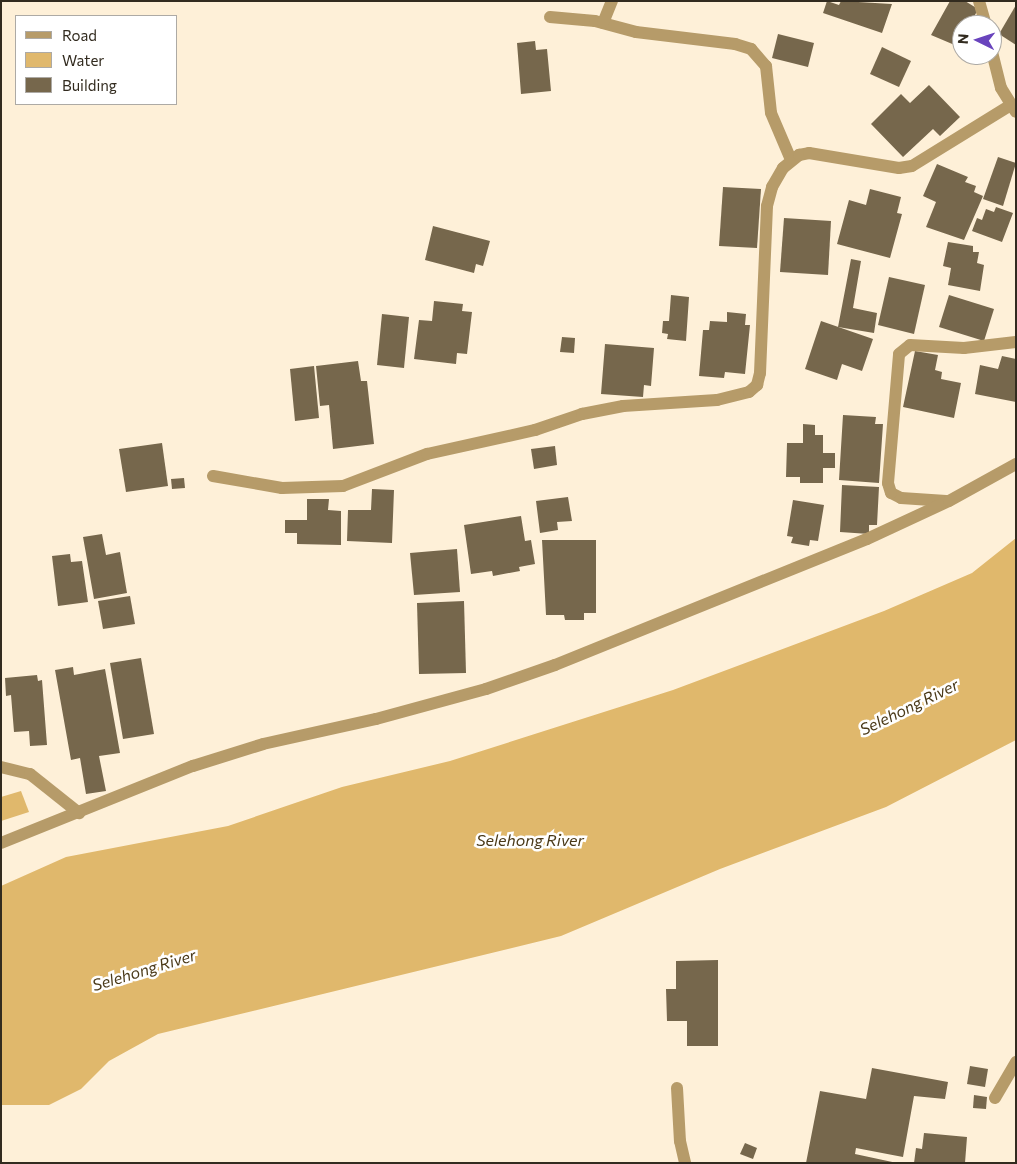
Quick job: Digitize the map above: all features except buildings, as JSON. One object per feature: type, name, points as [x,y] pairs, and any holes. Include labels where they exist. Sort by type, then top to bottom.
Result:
[{"type":"street","points":[[603,23],[612,1]]},
{"type":"street","points":[[979,1],[983,15]]},
{"type":"street","points":[[550,17],[603,23],[636,32],[735,44],[758,54],[766,66],[771,113],[791,160]]},
{"type":"street","points":[[213,476],[282,488],[343,486],[427,454],[535,430],[582,414],[623,406],[717,400],[749,392],[757,385],[760,373],[767,206],[776,178],[791,160],[799,155],[821,154],[899,168],[912,166],[1012,109],[997,65]]},
{"type":"street","points":[[949,501],[901,498],[891,493],[888,483],[899,354],[910,345],[964,348],[1016,342]]},
{"type":"street","points":[[1,843],[193,766],[263,744],[376,719],[521,677],[867,539],[949,501],[1016,464]]},
{"type":"street","points":[[1,767],[30,774],[79,813]]},
{"type":"street","points":[[995,1098],[1016,1062]]},
{"type":"street","points":[[677,1088],[680,1141],[685,1163]]},
{"type":"water","name":"Selehong River","points":[[1016,538],[1016,740],[886,807],[720,869],[561,936],[158,1034],[109,1061],[81,1089],[49,1105],[1,1105],[1,886],[66,857],[228,826],[342,787],[450,761],[673,690],[884,611],[972,573]]},
{"type":"water","points":[[21,791],[29,812],[1,821],[1,797]]}]
